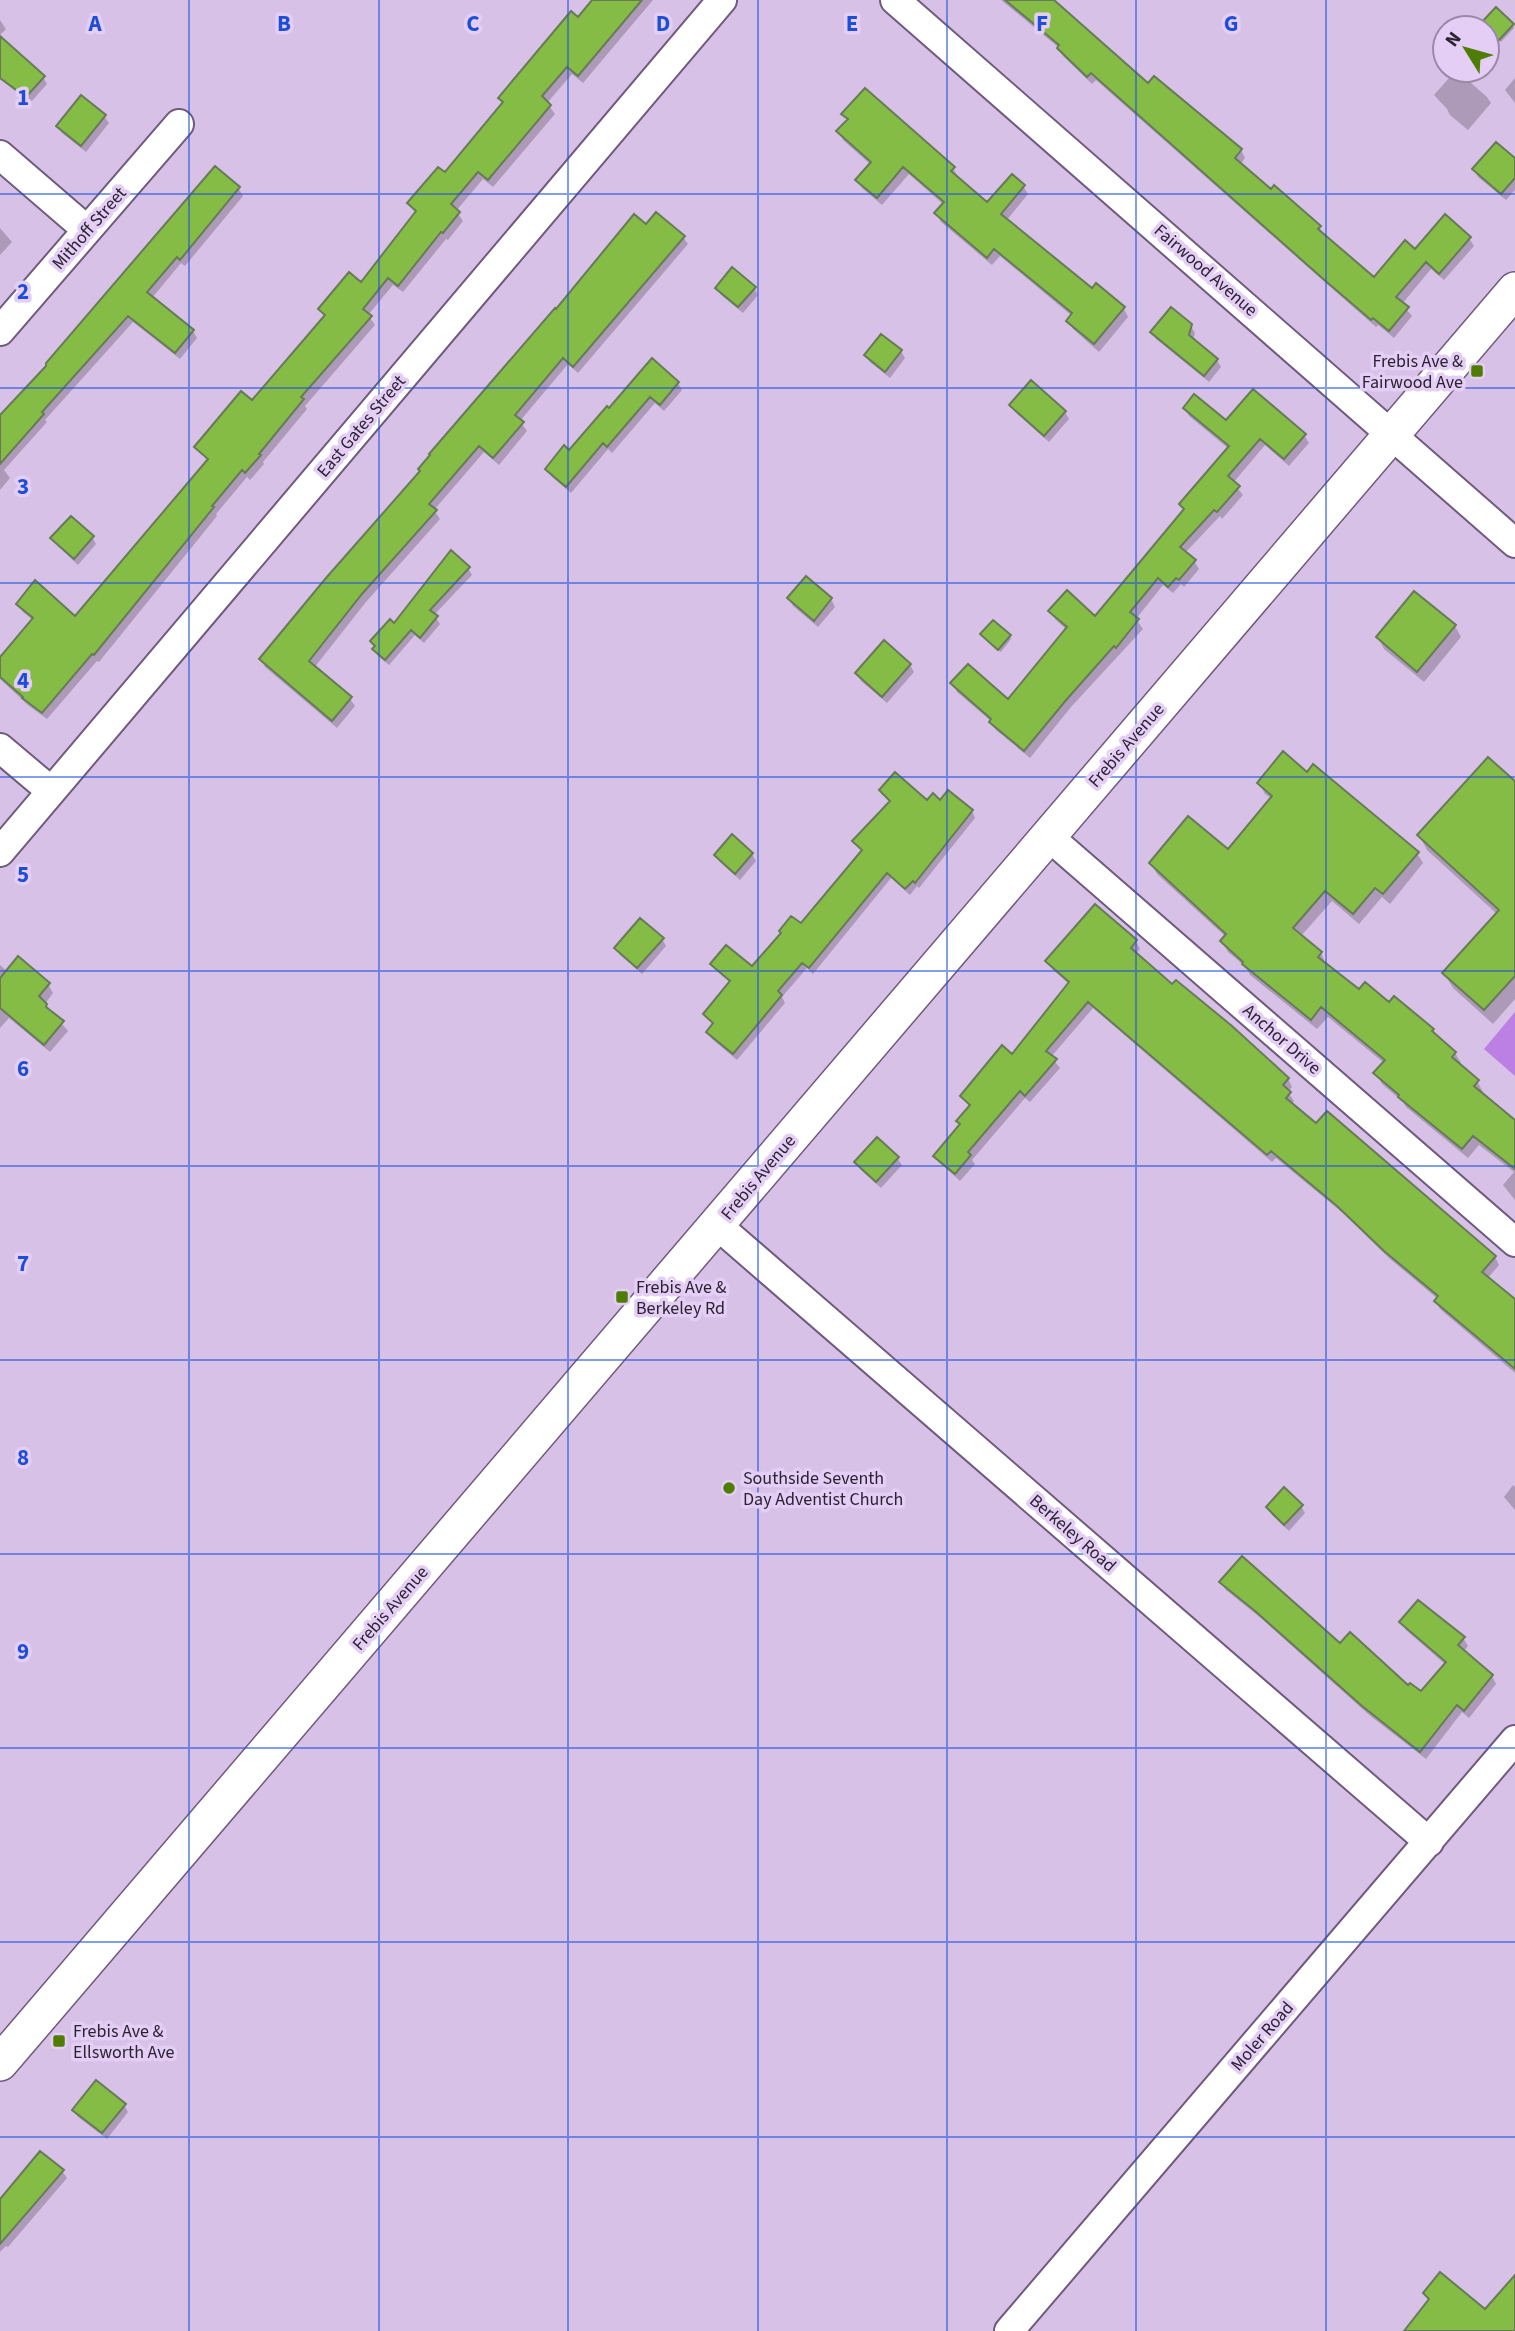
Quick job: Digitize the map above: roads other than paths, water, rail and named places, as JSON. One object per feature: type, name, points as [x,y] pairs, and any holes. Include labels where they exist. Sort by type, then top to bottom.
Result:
[{"type":"main road","name":"Frebis Avenue","points":[[0,2063],[1515,290]]},
{"type":"street","name":"East Gates Street","points":[[0,852],[722,0]]},
{"type":"street","name":"Fairwood Avenue","points":[[895,0],[1515,543]]},
{"type":"street","name":"Mithoff Street","points":[[0,331],[178,124]]},
{"type":"street","points":[[0,155],[87,230]]},
{"type":"street","points":[[0,748],[51,792]]},
{"type":"street","name":"Anchor Drive","points":[[1048,836],[1515,1242]]},
{"type":"street","name":"Berkeley Road","points":[[717,1225],[1429,1842]]},
{"type":"street","name":"Moler Road","points":[[1009,2331],[1515,1740]]},
{"type":"place","name":"Frebis Ave & Fairwood Ave","points":[[1477,371]]},
{"type":"place","name":"Frebis Ave & Berkeley Rd","points":[[622,1297]]},
{"type":"place","name":"Southside Seventh Day Adventist Church","points":[[729,1488]]},
{"type":"place","name":"Frebis Ave & Ellsworth Ave","points":[[59,2041]]}]
